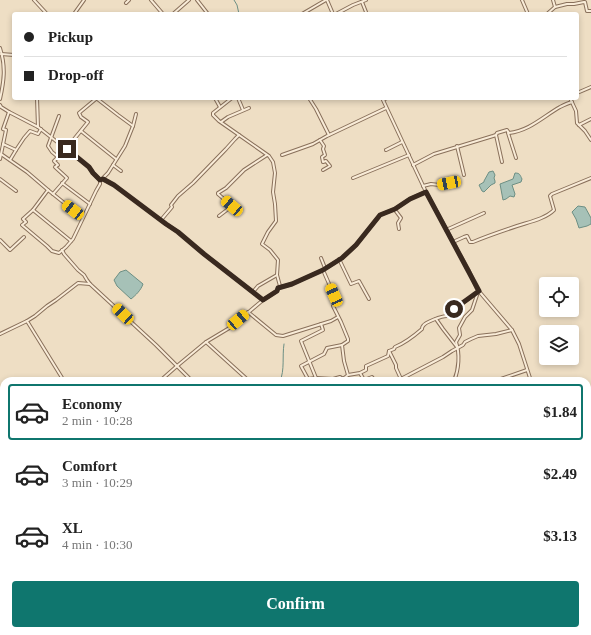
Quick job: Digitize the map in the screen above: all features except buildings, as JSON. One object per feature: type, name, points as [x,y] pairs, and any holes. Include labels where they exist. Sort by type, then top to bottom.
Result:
[{"type":"street","points":[[34,0],[45,12]]},
{"type":"street","points":[[75,12],[84,0]]},
{"type":"street","points":[[126,3],[129,0]]},
{"type":"street","points":[[151,0],[161,12]]},
{"type":"street","points":[[175,12],[189,0]]},
{"type":"street","points":[[196,0],[206,12]]},
{"type":"street","points":[[305,12],[326,0],[333,12]]},
{"type":"street","points":[[338,12],[366,0]]},
{"type":"street","points":[[522,0],[527,12]]},
{"type":"street","points":[[553,0],[555,7]]},
{"type":"street","points":[[362,2],[366,12]]},
{"type":"street","points":[[549,12],[555,7],[584,2],[587,10],[591,11]]},
{"type":"street","points":[[0,48],[4,64],[0,99]]},
{"type":"street","points":[[2,54],[12,55]]},
{"type":"street","points":[[579,92],[591,88]]},
{"type":"street","points":[[10,160],[30,132],[38,134],[40,128],[37,100]]},
{"type":"street","points":[[53,194],[67,178],[55,168],[58,165],[54,161],[88,122],[81,117],[79,113],[95,100]]},
{"type":"street","points":[[99,100],[133,126]]},
{"type":"street","points":[[216,100],[220,107]]},
{"type":"street","points":[[165,377],[206,342],[230,327],[263,300],[277,291],[280,286],[277,275],[278,260],[270,250],[262,244],[268,232],[276,222],[273,192],[274,173],[272,162],[269,156],[238,135],[213,115],[213,113],[229,100]]},
{"type":"street","points":[[239,100],[244,110]]},
{"type":"street","points":[[310,100],[329,135]]},
{"type":"street","points":[[382,100],[426,192],[479,291],[512,330],[519,344],[529,377]]},
{"type":"street","points":[[414,165],[434,154],[457,146],[496,135],[497,133],[507,130],[509,133],[524,129],[560,107],[572,102],[576,112],[577,123],[591,140]]},
{"type":"street","points":[[0,106],[40,128],[89,167],[93,173],[114,185],[178,232],[263,300]]},
{"type":"street","points":[[221,122],[228,116],[249,108]]},
{"type":"street","points":[[282,154],[320,140],[386,108]]},
{"type":"street","points":[[0,159],[6,130],[3,129],[9,112]]},
{"type":"street","points":[[48,190],[33,210],[23,218],[26,222],[22,225],[52,251],[59,253],[71,241],[102,179],[113,166],[125,146],[136,114]]},
{"type":"street","points":[[58,157],[48,146],[59,116]]},
{"type":"street","points":[[580,125],[591,119]]},
{"type":"street","points":[[507,130],[516,158]]},
{"type":"street","points":[[81,131],[116,160]]},
{"type":"street","points":[[160,220],[172,207],[171,205],[178,196],[193,183],[238,135]]},
{"type":"street","points":[[496,135],[502,162]]},
{"type":"street","points":[[320,140],[324,146],[323,149],[325,155],[322,157],[323,162],[326,161],[330,166],[323,170]]},
{"type":"street","points":[[386,150],[402,142]]},
{"type":"street","points":[[3,144],[16,150]]},
{"type":"street","points":[[457,146],[464,175]]},
{"type":"street","points":[[1,154],[27,172],[83,218]]},
{"type":"street","points":[[219,216],[232,206],[218,193],[226,188],[244,170],[267,155]]},
{"type":"street","points":[[353,178],[408,155]]},
{"type":"street","points":[[113,166],[121,171]]},
{"type":"street","points":[[453,242],[467,236],[470,242],[473,242],[545,216],[554,210],[550,196],[552,194],[591,178]]},
{"type":"street","points":[[0,179],[16,191]]},
{"type":"street","points":[[62,183],[90,204]]},
{"type":"street","points":[[423,186],[449,183]]},
{"type":"street","points":[[280,286],[292,284],[339,260],[356,245],[380,215],[395,209],[410,199],[426,192]]},
{"type":"street","points":[[395,209],[401,218],[398,223],[399,229]]},
{"type":"street","points":[[33,210],[71,241]]},
{"type":"street","points":[[446,230],[484,213]]},
{"type":"street","points":[[0,240],[10,250],[24,237]]},
{"type":"street","points":[[62,250],[90,284],[188,377]]},
{"type":"street","points":[[306,377],[301,366],[324,354],[327,348],[342,345],[348,341],[341,322],[332,306],[337,302],[321,258]]},
{"type":"street","points":[[339,260],[351,284],[359,280],[369,299]]},
{"type":"street","points":[[253,292],[258,286],[277,275]]},
{"type":"street","points":[[0,334],[35,316],[78,283],[90,284]]},
{"type":"street","points":[[342,345],[348,375],[360,373],[366,370],[366,366],[388,356],[389,351],[394,349],[395,346],[402,344],[413,337],[426,323],[442,316],[447,316],[454,309],[479,291]]},
{"type":"street","points":[[455,377],[458,368],[458,348],[456,342],[460,335],[459,328],[465,317],[472,310],[479,291]]},
{"type":"street","points":[[248,312],[276,335],[283,336],[331,321],[338,317]]},
{"type":"street","points":[[436,319],[458,348]]},
{"type":"street","points":[[27,321],[62,377]]},
{"type":"street","points":[[316,377],[301,341],[322,331],[321,324]]},
{"type":"street","points":[[406,377],[444,357],[463,345],[465,342],[478,336],[512,330]]},
{"type":"street","points":[[206,342],[245,377]]},
{"type":"street","points":[[389,351],[401,377]]},
{"type":"street","points":[[507,377],[527,370]]},
{"type":"street","points":[[360,373],[362,377]]},
{"type":"shaded area","points":[[493,171],[495,175],[495,183],[484,192],[479,185],[484,182],[489,172]]},
{"type":"shaded area","points":[[515,173],[520,175],[522,179],[521,182],[512,185],[515,194],[514,197],[510,196],[503,200],[500,184],[513,179]]},
{"type":"shaded area","points":[[578,206],[585,207],[591,218],[591,224],[579,228],[572,212]]},
{"type":"shaded area","points":[[126,270],[143,284],[131,299],[117,286],[114,280],[120,272]]},
{"type":"waterway","points":[[234,0],[239,12]]},
{"type":"waterway","points":[[282,377],[284,344]]},
{"type":"route","points":[[67,149],[89,167],[100,180],[103,179],[114,185],[178,232],[263,300],[277,291],[278,288],[284,285],[292,284],[323,270],[342,258],[356,245],[380,215],[395,209],[410,199],[426,192],[479,291],[454,309]]}]
